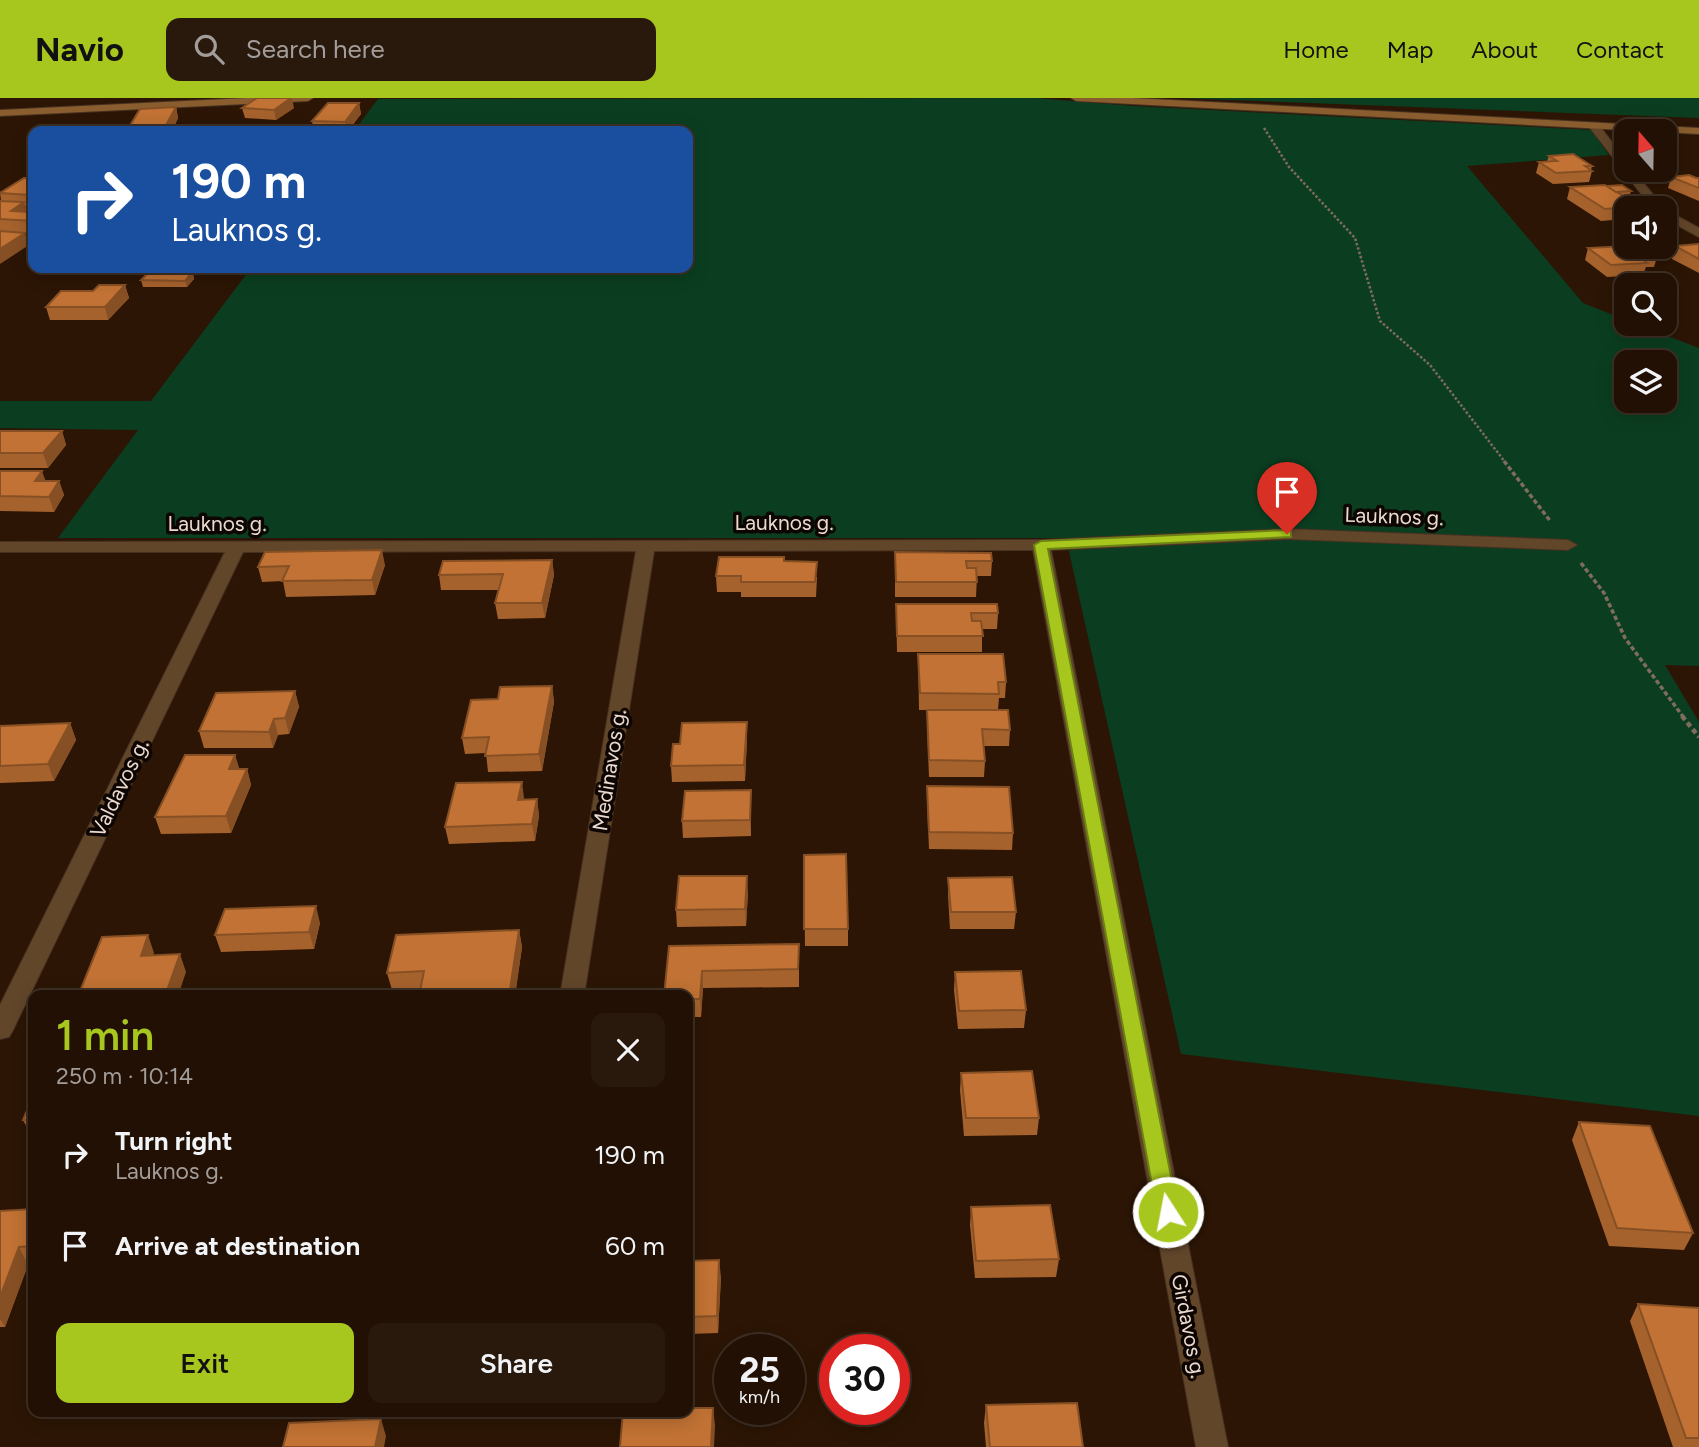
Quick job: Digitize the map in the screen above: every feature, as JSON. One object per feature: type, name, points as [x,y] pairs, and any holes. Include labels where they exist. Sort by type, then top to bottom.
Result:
[{"type":"main road","points":[[0,113],[308,98]]},
{"type":"main road","points":[[1076,98],[1699,131]]},
{"type":"street","points":[[1594,127],[1614,153]]},
{"type":"street","points":[[1637,182],[1648,196]]},
{"type":"street","points":[[1677,220],[1699,233]]},
{"type":"street","name":"Lauknos g.","points":[[0,547],[1041,545],[1287,534],[1568,545]]},
{"type":"street","name":"Medinavos g.","points":[[573,990],[646,544]]},
{"type":"street","name":"Girdavos g.","points":[[1041,545],[1212,1447]]},
{"type":"street","name":"Valdavos g.","points":[[0,1030],[237,546]]},
{"type":"path","points":[[1254,108],[1289,167],[1355,238],[1380,321],[1430,365],[1604,593],[1625,638],[1659,688],[1699,737]]},
{"type":"green space","points":[[1035,98],[1133,106],[1591,130],[1609,155],[1467,166],[1583,303],[1614,315],[1614,336],[1668,336],[1699,348],[1699,666],[1665,665],[1699,722],[1699,1116],[1181,1054],[1066,538],[58,538],[138,430],[0,428],[0,401],[151,401],[247,273],[693,273],[693,126],[358,126],[378,99]]},
{"type":"green space","points":[[1178,98],[1699,98],[1699,118]]},
{"type":"building","points":[[257,98],[291,98],[274,110],[242,108]]},
{"type":"building","points":[[328,103],[359,103],[345,122],[312,121]]},
{"type":"building","points":[[176,107],[166,126],[130,126],[140,109]]},
{"type":"building","points":[[1573,154],[1592,166],[1585,166],[1592,171],[1556,173],[1539,162],[1557,161],[1549,156]]},
{"type":"building","points":[[1689,175],[1699,178],[1699,188],[1677,179],[1677,176]]},
{"type":"building","points":[[24,178],[28,178],[28,195],[0,193]]},
{"type":"building","points":[[1605,185],[1623,196],[1614,196],[1614,208],[1605,209],[1570,187]]},
{"type":"building","points":[[1622,185],[1631,191],[1616,192],[1607,186]]},
{"type":"building","points":[[0,201],[24,202],[11,211],[28,212],[28,221],[0,219]]},
{"type":"building","points":[[0,231],[25,233],[0,249]]},
{"type":"building","points":[[1699,244],[1699,259],[1677,247]]},
{"type":"building","points":[[1614,247],[1614,259],[1642,259],[1647,263],[1611,265],[1588,248]]},
{"type":"building","points":[[148,273],[191,273],[185,281],[141,280]]},
{"type":"building","points":[[99,285],[125,285],[105,307],[46,307],[61,291],[93,291]]},
{"type":"building","points":[[0,431],[62,431],[43,453],[0,453]]},
{"type":"building","points":[[0,471],[42,471],[35,481],[59,481],[49,497],[0,496]]},
{"type":"building","points":[[382,550],[372,580],[282,581],[289,566],[258,567],[265,552]]},
{"type":"building","points":[[895,552],[991,553],[992,561],[966,561],[967,568],[976,568],[977,582],[896,582]]},
{"type":"building","points":[[719,557],[784,557],[784,561],[817,562],[815,582],[741,582],[741,576],[716,576]]},
{"type":"building","points":[[552,560],[542,603],[495,603],[503,574],[439,575],[443,561]]},
{"type":"building","points":[[896,604],[997,604],[998,613],[971,613],[972,621],[981,621],[983,636],[897,636]]},
{"type":"building","points":[[918,654],[1003,654],[1006,682],[998,682],[999,694],[920,693]]},
{"type":"building","points":[[552,686],[539,754],[485,756],[489,737],[462,738],[471,700],[498,699],[500,687]]},
{"type":"building","points":[[295,691],[285,718],[274,719],[269,732],[199,731],[216,693]]},
{"type":"building","points":[[927,710],[1008,710],[1010,730],[982,729],[985,761],[929,760]]},
{"type":"building","points":[[747,722],[744,765],[671,766],[673,744],[680,744],[682,723]]},
{"type":"building","points":[[70,723],[48,764],[0,766],[0,726]]},
{"type":"building","points":[[185,755],[235,755],[229,769],[247,769],[226,816],[155,817]]},
{"type":"building","points":[[522,782],[518,800],[537,799],[532,824],[445,827],[456,783]]},
{"type":"building","points":[[927,786],[1009,787],[1013,833],[929,832]]},
{"type":"building","points":[[751,790],[750,820],[682,821],[685,791]]},
{"type":"building","points":[[846,854],[848,929],[804,929],[804,855]]},
{"type":"building","points":[[679,876],[747,876],[745,909],[676,910]]},
{"type":"building","points":[[1012,877],[1016,912],[951,912],[948,878]]},
{"type":"building","points":[[316,906],[309,932],[215,935],[225,909]]},
{"type":"building","points":[[519,930],[510,990],[420,990],[424,971],[387,973],[396,935]]},
{"type":"building","points":[[148,935],[141,956],[180,954],[167,990],[80,990],[102,937]]},
{"type":"building","points":[[799,944],[798,969],[702,971],[700,999],[693,999],[693,990],[665,990],[669,946]]},
{"type":"building","points":[[1021,971],[1026,1010],[959,1011],[955,972]]},
{"type":"building","points":[[1032,1071],[1039,1118],[966,1118],[961,1073]]},
{"type":"building","points":[[1579,1122],[1650,1126],[1693,1233],[1617,1228]]},
{"type":"building","points":[[1050,1205],[1059,1259],[976,1261],[971,1207]]},
{"type":"building","points":[[28,1209],[28,1246],[19,1247],[0,1297],[0,1211]]},
{"type":"building","points":[[719,1260],[717,1316],[693,1317],[693,1261]]},
{"type":"building","points":[[1638,1304],[1699,1308],[1699,1438],[1686,1438]]},
{"type":"building","points":[[1077,1403],[1083,1447],[990,1447],[986,1405]]},
{"type":"building","points":[[693,1408],[713,1408],[711,1447],[620,1447],[623,1417],[693,1417]]},
{"type":"building","points":[[381,1419],[375,1447],[283,1447],[289,1423]]},
{"type":"route","points":[[1168,1212],[1041,545],[1287,534]]}]
